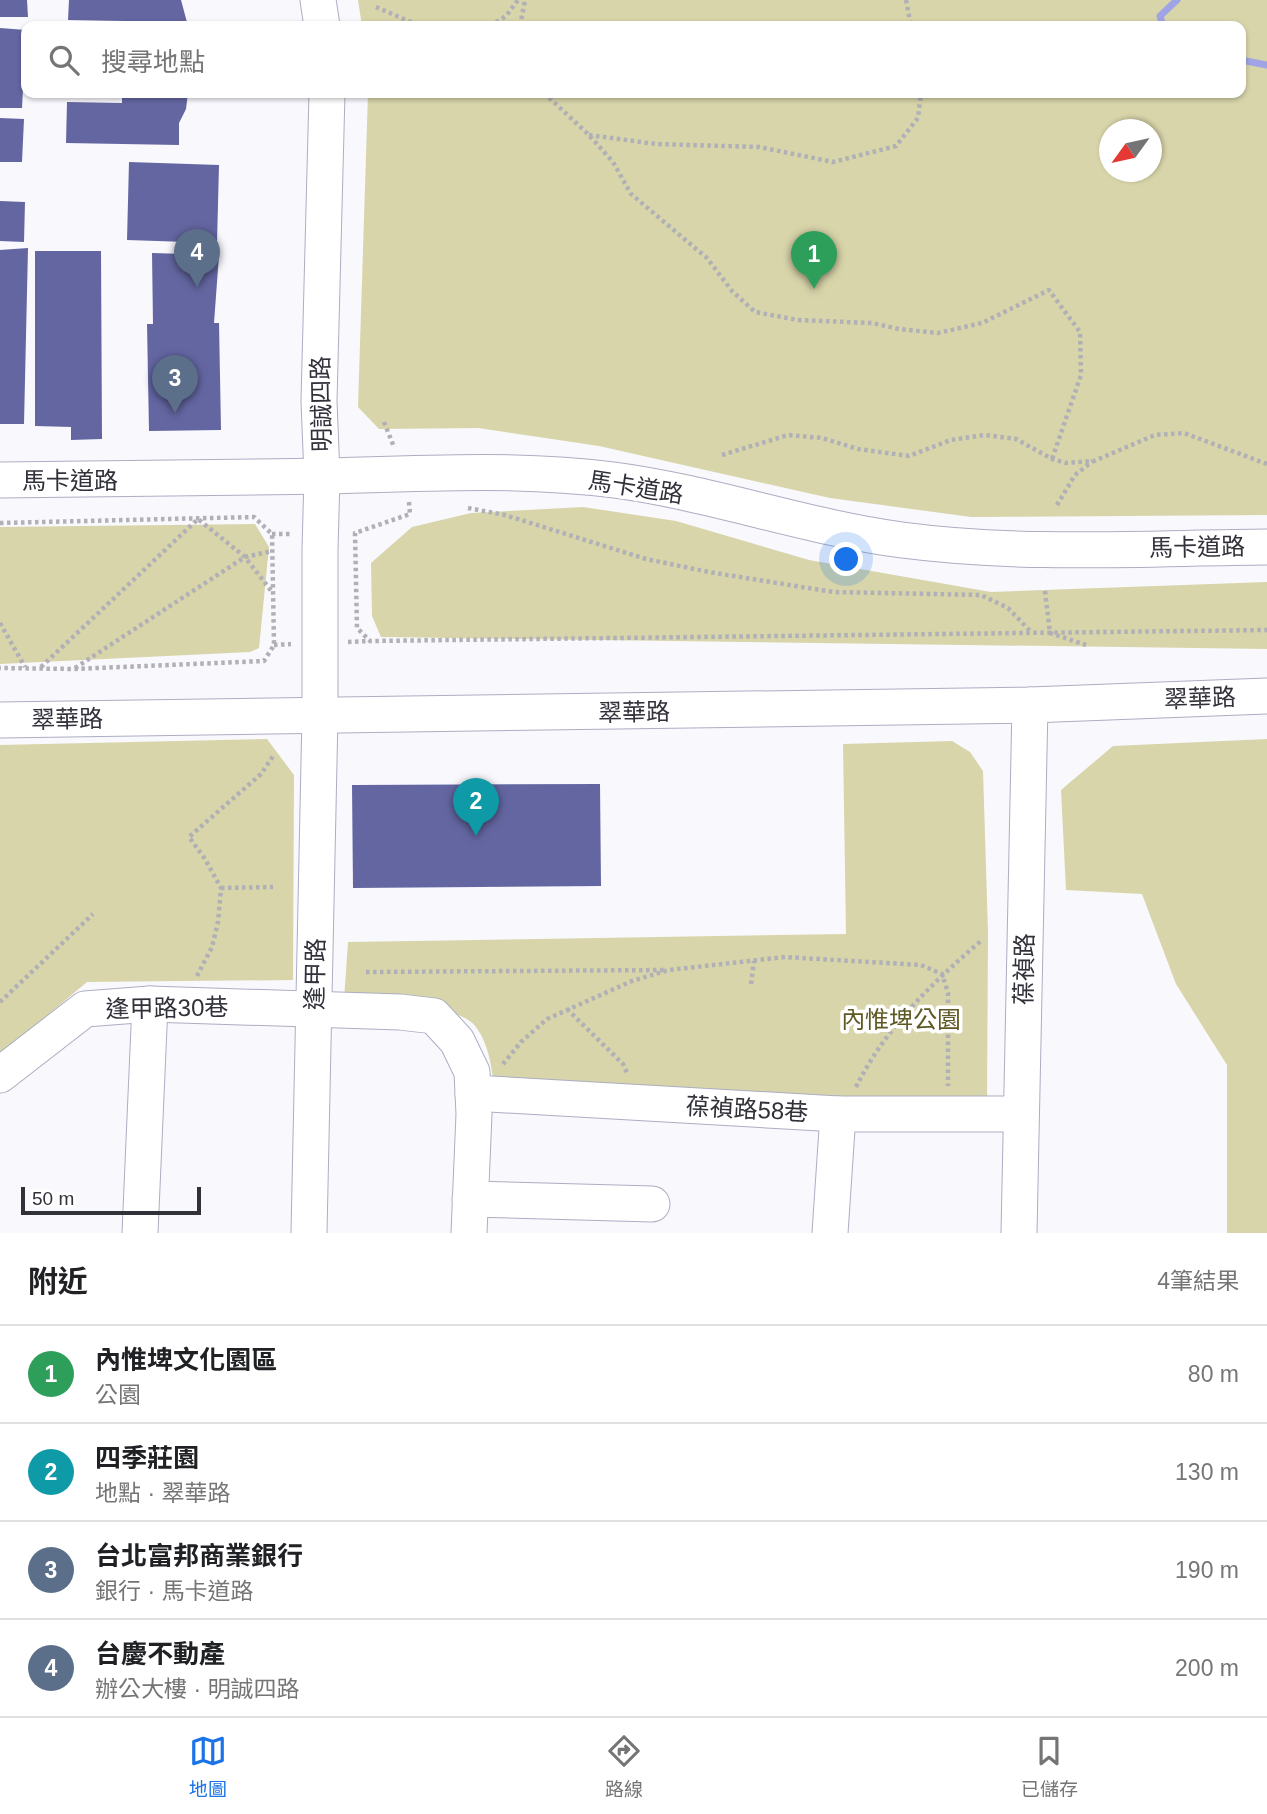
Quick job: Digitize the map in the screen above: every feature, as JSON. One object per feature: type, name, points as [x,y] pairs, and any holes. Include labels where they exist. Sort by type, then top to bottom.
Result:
[{"type":"street","points":[[318,0],[321,21]]},
{"type":"street","name":"明誠四路","points":[[320,715],[322,476],[318,427],[327,98]]},
{"type":"street","name":"馬卡道路","points":[[0,480],[489,471],[614,480],[815,524],[902,540],[973,547],[1267,547]]},
{"type":"street","name":"翠華路","points":[[0,720],[1030,705],[1267,696]]},
{"type":"street","name":"葆禎路","points":[[1019,1233],[1030,705]]},
{"type":"street","name":"逢甲路","points":[[309,1233],[320,715]]},
{"type":"street","points":[[140,1233],[150,1004]]},
{"type":"street","name":"逢甲路30巷","points":[[0,1075],[85,1009],[150,1004],[434,1016],[457,1041],[472,1072],[469,1233]]},
{"type":"street","name":"葆禎路58巷","points":[[473,1093],[841,1114],[1021,1114]]},
{"type":"street","points":[[830,1233],[841,1114]]},
{"type":"street","points":[[470,1199],[652,1204]]},
{"type":"path","points":[[498,21],[506,16],[518,0]]},
{"type":"path","points":[[521,21],[524,0]]},
{"type":"path","points":[[906,0],[910,21]]},
{"type":"path","points":[[376,7],[408,21]]},
{"type":"path","points":[[549,98],[613,162],[632,194],[707,258],[732,291],[755,312],[798,320],[872,323],[938,333],[982,323],[1049,290],[1080,332],[1081,375],[1052,459]]},
{"type":"path","points":[[588,134],[656,144],[760,147],[833,162],[896,146],[918,118],[920,98]]},
{"type":"path","points":[[1057,505],[1075,475],[1094,461],[1155,435],[1184,433],[1267,464]]},
{"type":"path","points":[[722,455],[788,435],[822,438],[858,449],[909,456],[951,440],[985,435],[1016,439],[1052,459],[1066,463],[1094,461]]},
{"type":"path","points":[[468,508],[505,515],[646,559],[709,572],[833,592],[981,595],[1008,608],[1031,633]]},
{"type":"path","points":[[410,514],[355,533],[357,628],[370,641],[1267,630]]},
{"type":"path","points":[[0,523],[254,517],[272,534],[274,645],[264,661],[74,669],[0,668]]},
{"type":"path","points":[[198,519],[245,557],[272,592]]},
{"type":"path","points":[[41,667],[198,519]]},
{"type":"path","points":[[74,669],[245,557],[272,551]]},
{"type":"path","points":[[1045,591],[1050,633]]},
{"type":"path","points":[[0,623],[25,667]]},
{"type":"path","points":[[1050,633],[1086,645]]},
{"type":"path","points":[[197,976],[212,947],[218,922],[221,888],[189,837],[261,774],[273,756]]},
{"type":"path","points":[[221,888],[272,887]]},
{"type":"path","points":[[0,1002],[93,914]]},
{"type":"path","points":[[841,1114],[888,1033],[942,974],[982,940]]},
{"type":"path","points":[[366,972],[669,970],[785,957],[921,965],[942,974]]},
{"type":"path","points":[[751,984],[754,961]]},
{"type":"path","points":[[503,1064],[521,1042],[548,1019],[632,981],[669,970]]},
{"type":"path","points":[[942,974],[947,993],[948,1094]]},
{"type":"path","points":[[567,1009],[623,1064],[633,1085]]},
{"type":"green space","points":[[358,0],[1267,0],[1267,515],[971,517],[830,498],[599,446],[478,428],[379,429],[358,407],[368,98],[1246,98],[1246,21],[361,21]]},
{"type":"green space","points":[[583,507],[676,521],[809,560],[991,592],[1267,582],[1267,649],[381,637],[372,616],[371,563],[412,527],[471,513]]},
{"type":"green space","points":[[255,524],[269,547],[259,648],[250,652],[0,664],[0,527]]},
{"type":"green space","points":[[267,739],[294,775],[293,980],[87,982],[0,1055],[0,745]]},
{"type":"green space","points":[[1267,739],[1267,1233],[1227,1233],[1227,1065],[1176,984],[1142,894],[1066,890],[1061,790],[1113,746]]},
{"type":"green space","name":"內惟埤公園","points":[[952,741],[970,752],[983,771],[988,932],[987,1104],[494,1085],[484,1041],[476,1027],[467,1019],[435,1009],[344,1000],[348,942],[846,934],[843,744]]},
{"type":"building","points":[[0,0],[27,0],[28,17],[0,17]]},
{"type":"building","points":[[69,0],[181,0],[187,21],[124,21],[68,20]]},
{"type":"building","points":[[0,28],[21,30],[22,108],[0,108]]},
{"type":"building","points":[[122,98],[187,98],[186,109],[179,123],[179,145],[66,143],[67,102],[122,103]]},
{"type":"building","points":[[0,118],[24,119],[22,162],[0,162]]},
{"type":"building","points":[[129,162],[219,165],[217,243],[127,240]]},
{"type":"building","points":[[0,201],[25,202],[24,242],[0,241]]},
{"type":"building","points":[[28,248],[24,424],[0,424],[0,250]]},
{"type":"building","points":[[35,251],[101,251],[102,439],[71,440],[71,427],[35,426]]},
{"type":"building","points":[[152,253],[219,255],[214,323],[219,323],[221,430],[149,431],[147,324],[153,324]]},
{"type":"building","points":[[600,784],[601,886],[353,888],[352,785]]},
{"type":"waterway","points":[[1162,21],[1160,16],[1177,0]]},
{"type":"waterway","points":[[1246,61],[1267,65]]},
{"type":"place","name":"台慶不動產","points":[[197,287]]},
{"type":"place","name":"內惟埤文化園區","points":[[814,289]]},
{"type":"place","name":"台北富邦商業銀行","points":[[175,413]]},
{"type":"place","name":"四季莊園","points":[[476,836]]}]
